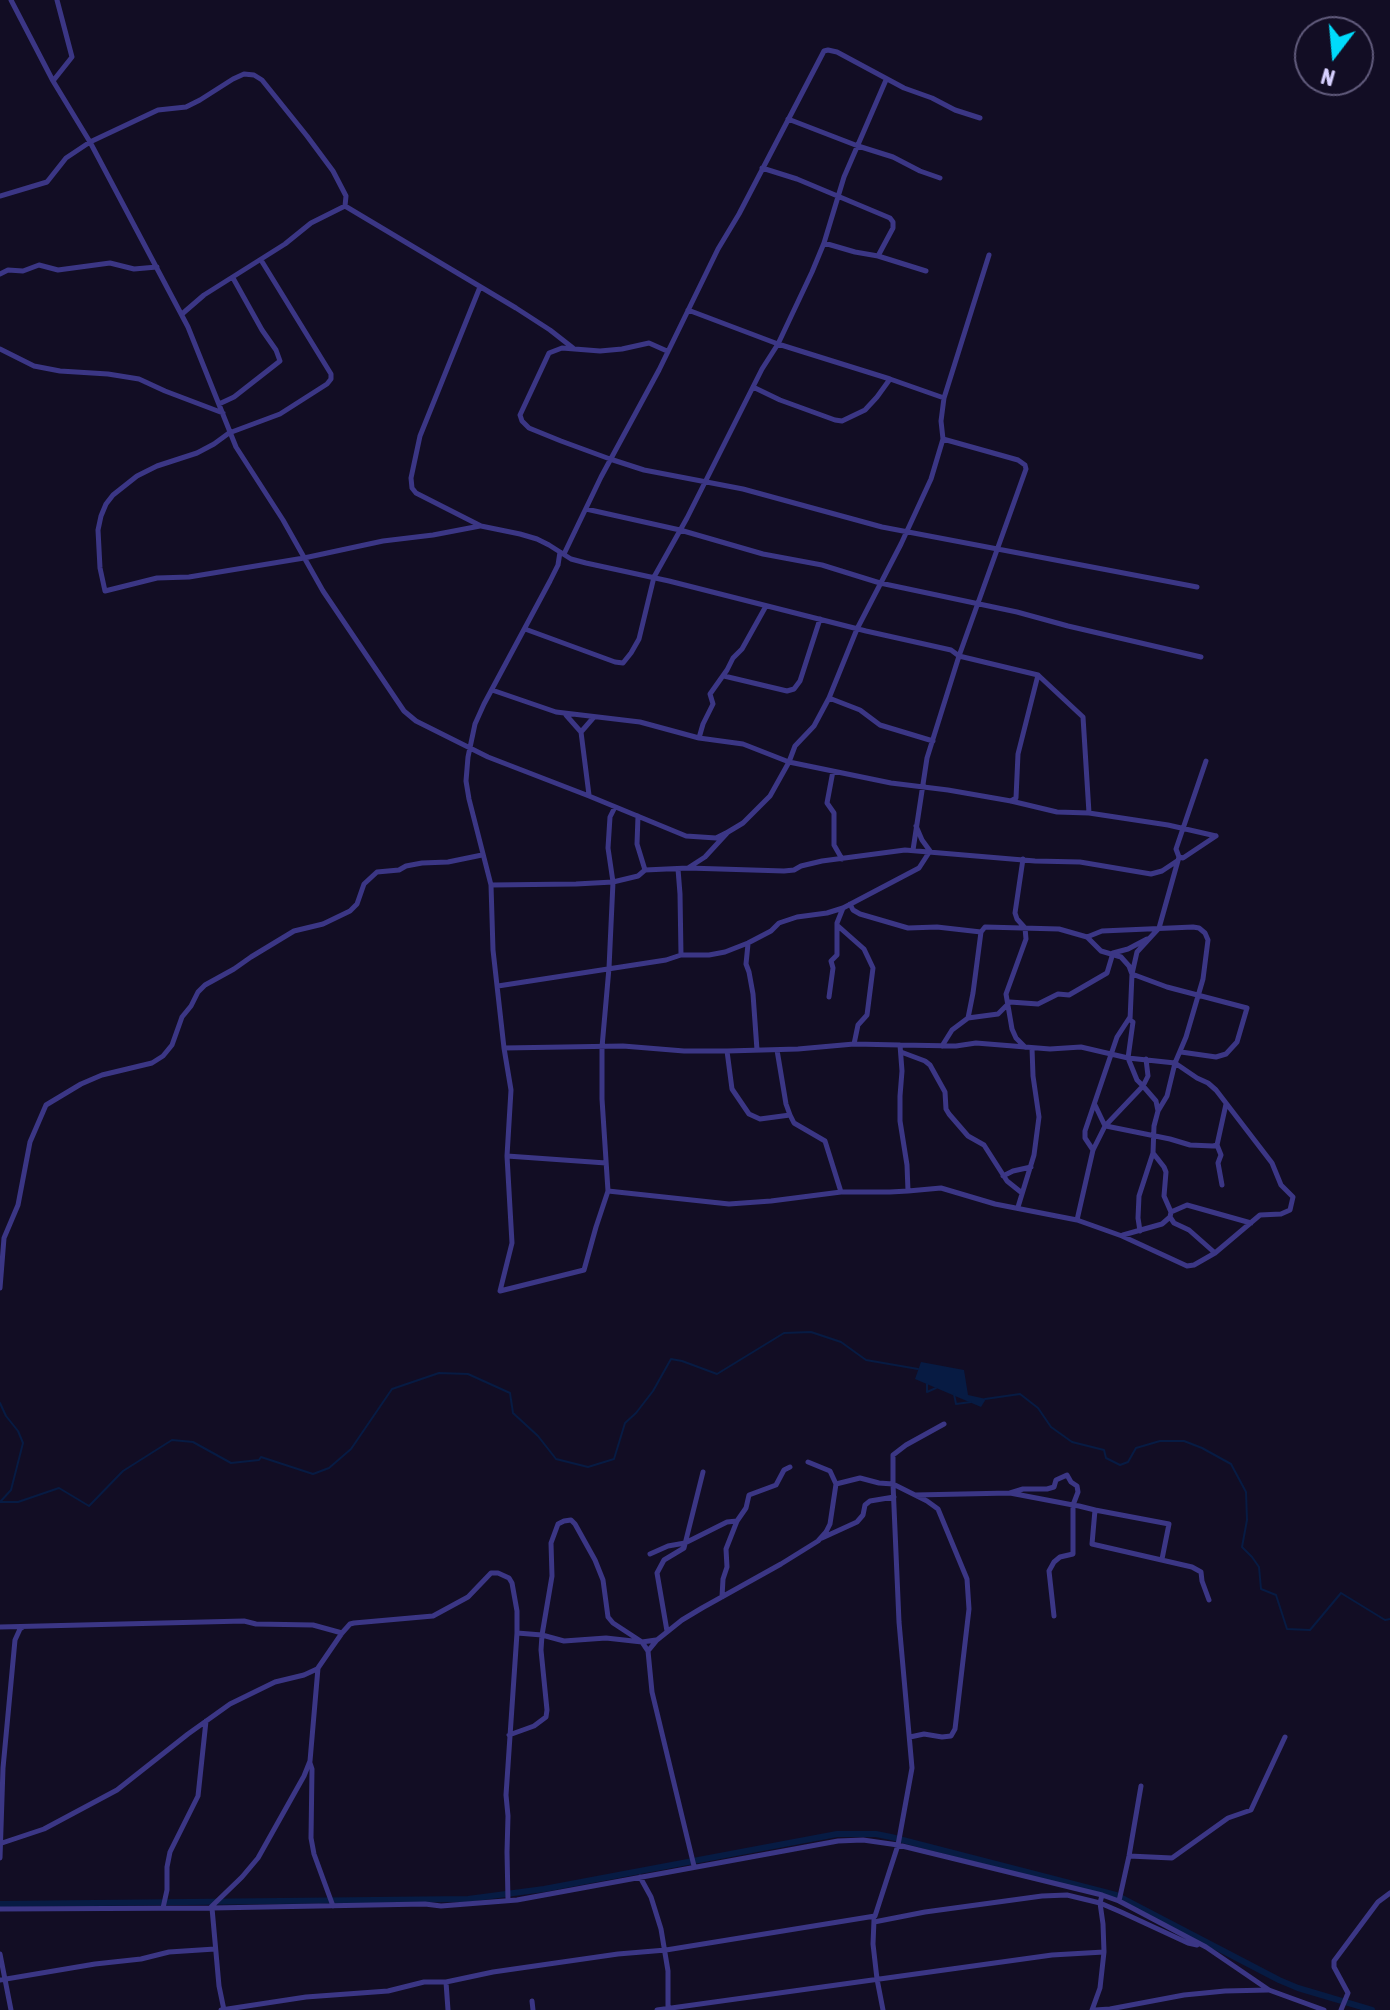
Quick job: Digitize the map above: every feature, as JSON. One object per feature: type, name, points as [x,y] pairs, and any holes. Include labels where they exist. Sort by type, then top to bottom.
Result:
[{"type":"street","points":[[11,0],[182,314],[236,447],[283,520],[323,591],[404,711],[416,721],[469,749],[686,836],[716,838],[743,823],[770,796],[795,746],[814,726],[829,698],[857,629],[931,479],[943,439],[941,421],[944,398],[989,255]]},
{"type":"street","points":[[53,81],[72,57],[57,0]]},
{"type":"street","points":[[615,807],[610,817],[608,848],[613,882],[602,1047],[608,1191],[584,1270],[500,1291],[512,1243],[507,1156],[511,1090],[493,950],[491,885],[467,788],[469,749],[475,724],[694,302],[718,249],[824,51],[837,52],[886,80],[980,118]]},
{"type":"street","points":[[0,196],[47,182],[66,158],[90,142],[158,110],[186,107],[239,75],[254,75],[269,87],[333,171],[346,196],[345,206]]},
{"type":"street","points":[[525,629],[623,663],[639,639],[654,577],[778,344],[812,272],[844,177],[886,80]]},
{"type":"street","points":[[788,119],[940,178]]},
{"type":"street","points":[[762,168],[797,179],[890,218],[893,228],[878,256]]},
{"type":"street","points":[[182,314],[204,295],[285,244],[311,223],[345,206]]},
{"type":"street","points":[[345,206],[550,330],[573,348]]},
{"type":"street","points":[[824,243],[926,271]]},
{"type":"street","points":[[261,260],[331,374],[331,379],[280,414],[229,433],[206,449],[157,466],[137,476],[113,495],[106,504],[98,530],[104,589],[108,591],[157,578],[189,577],[481,526]]},
{"type":"street","points":[[0,274],[39,265],[58,270],[110,263],[134,269],[157,267]]},
{"type":"street","points":[[219,404],[234,397],[280,361],[233,278]]},
{"type":"street","points":[[480,287],[420,436],[411,478],[416,493],[481,526],[528,537],[549,545],[571,559],[951,650],[959,656],[1038,675],[1083,717],[1089,813]]},
{"type":"street","points":[[688,310],[778,344],[944,398]]},
{"type":"street","points":[[667,351],[649,343],[600,351],[562,348],[549,353],[520,415],[522,421],[529,428],[644,470],[743,489],[853,520],[1197,587]]},
{"type":"street","points":[[0,349],[34,366],[139,379],[223,413]]},
{"type":"street","points":[[753,387],[780,400],[842,421],[865,410],[890,379]]},
{"type":"street","points":[[206,407],[214,393]]},
{"type":"street","points":[[913,850],[921,787],[933,741],[959,656],[1026,469],[1018,460],[943,439]]},
{"type":"street","points":[[586,509],[680,530],[763,554],[822,565],[880,583],[1201,657]]},
{"type":"street","points":[[558,565],[571,559]]},
{"type":"street","points":[[699,738],[713,704],[710,694],[742,649],[766,606]]},
{"type":"street","points":[[723,676],[787,691],[794,689],[800,681],[820,619]]},
{"type":"street","points":[[1011,801],[1016,798],[1018,754],[1038,675]]},
{"type":"street","points":[[491,885],[613,882],[638,876],[645,870],[784,871],[822,861],[900,850],[1080,862],[1151,874],[1185,857],[1216,836],[1182,828],[1089,813],[1057,812],[1011,801],[891,783],[789,762],[743,744],[699,738],[650,724],[565,714],[492,690]]},
{"type":"street","points":[[829,698],[860,710],[880,725],[933,741]]},
{"type":"street","points":[[565,714],[581,732],[589,796]]},
{"type":"street","points":[[581,732],[594,717]]},
{"type":"street","points":[[1113,953],[1147,939],[1159,928],[1178,859],[1176,849],[1206,761]]},
{"type":"street","points":[[833,771],[827,803],[834,813],[834,845],[842,859]]},
{"type":"street","points":[[604,802],[610,817]]},
{"type":"street","points":[[638,816],[637,844],[645,870]]},
{"type":"street","points":[[916,826],[930,851]]},
{"type":"street","points":[[688,868],[705,857],[728,832]]},
{"type":"street","points":[[498,986],[666,960],[681,955],[725,952],[771,931],[779,923],[843,908],[915,871],[930,851]]},
{"type":"street","points":[[0,1288],[4,1238],[18,1205],[30,1142],[46,1105],[102,1075],[152,1063],[163,1056],[172,1045],[182,1017],[205,985],[294,931],[315,927],[350,911],[357,904],[364,884],[377,872],[482,855]]},
{"type":"street","points":[[1018,1208],[1031,1167],[1039,1117],[1029,1048],[1016,1038],[1012,1029],[1006,991],[1023,947],[1025,928],[1015,913],[1023,859]]},
{"type":"street","points":[[678,869],[681,955]]},
{"type":"street","points":[[850,904],[860,914],[908,928],[937,927],[981,932]]},
{"type":"street","points":[[829,997],[831,961],[837,955],[837,924],[843,908]]},
{"type":"street","points":[[827,913],[862,946],[873,968],[867,1015],[858,1025],[854,1044]]},
{"type":"street","points":[[968,1018],[981,932],[988,926],[1059,929],[1087,937],[1101,951],[1121,957],[1132,974],[1167,987],[1247,1008],[1238,1039],[1221,1056],[1181,1052]]},
{"type":"street","points":[[1087,937],[1102,931],[1193,927],[1205,933],[1208,940],[1203,979],[1167,1096],[1154,1126],[1153,1153],[1139,1196],[1140,1231]]},
{"type":"street","points":[[1147,939],[1137,952],[1132,974],[1130,1020],[1133,1022],[1128,1058],[1137,1080],[1156,1101],[1158,1111]]},
{"type":"street","points":[[748,943],[746,964],[753,994],[757,1050]]},
{"type":"street","points":[[942,1046],[952,1030],[968,1018],[998,1014],[1014,1002],[1038,1004],[1058,994],[1069,995],[1107,973],[1113,953]]},
{"type":"street","points":[[1093,1150],[1084,1135],[1118,1034],[1131,1016]]},
{"type":"street","points":[[504,1048],[727,1051],[854,1044],[942,1046],[976,1043],[1050,1049],[1081,1047],[1128,1058],[1175,1063],[1212,1086],[1272,1163],[1281,1185],[1293,1197],[1292,1208],[1287,1212],[1260,1215],[1215,1253],[1187,1266],[1122,1236],[1077,1220],[983,1201],[941,1188],[841,1192],[729,1204],[608,1191]]},
{"type":"street","points":[[900,1045],[900,1121],[908,1191]]},
{"type":"street","points":[[777,1050],[790,1115],[794,1123],[825,1141],[841,1192]]},
{"type":"street","points":[[727,1051],[732,1089],[749,1114],[760,1119],[790,1115]]},
{"type":"street","points":[[901,1052],[930,1065],[945,1092],[947,1112],[965,1132],[984,1145],[1003,1176],[1022,1193]]},
{"type":"street","points":[[1077,1220],[1093,1150],[1105,1126],[1143,1086],[1148,1076],[1146,1059]]},
{"type":"street","points":[[1222,1185],[1218,1163],[1221,1155],[1217,1145],[1226,1104]]},
{"type":"street","points":[[1094,1105],[1105,1126]]},
{"type":"street","points":[[1105,1126],[1199,1147],[1217,1145]]},
{"type":"street","points":[[1153,1153],[1164,1167],[1164,1196],[1174,1223],[1192,1233],[1215,1253]]},
{"type":"street","points":[[507,1156],[606,1163]]},
{"type":"street","points":[[1003,1176],[1031,1167]]},
{"type":"street","points":[[1122,1236],[1162,1224],[1181,1206],[1194,1206],[1251,1223]]},
{"type":"street","points":[[883,2010],[873,1944],[875,1919],[898,1845],[911,1777],[899,1622],[893,1455],[944,1424]]},
{"type":"street","points":[[808,1462],[830,1471],[836,1484],[830,1524],[818,1541]]},
{"type":"street","points":[[722,1597],[727,1567],[726,1549],[749,1495],[776,1485],[784,1470],[790,1467]]},
{"type":"street","points":[[667,1631],[657,1573],[664,1560],[684,1548],[703,1472]]},
{"type":"street","points":[[1010,1493],[1054,1487],[1056,1480],[1067,1475],[1077,1486],[1073,1505],[1073,1554],[1060,1557],[1049,1571],[1054,1616]]},
{"type":"street","points":[[836,1484],[860,1478],[893,1484],[927,1501],[938,1509],[967,1579],[969,1609],[955,1729],[951,1736],[924,1734],[910,1737]]},
{"type":"street","points":[[913,1495],[1010,1493],[1169,1524],[1162,1559]]},
{"type":"street","points":[[648,1651],[667,1631],[702,1608],[857,1522],[870,1501],[894,1497]]},
{"type":"street","points":[[1095,1510],[1092,1544],[1192,1567],[1201,1572],[1209,1600]]},
{"type":"street","points":[[509,1735],[534,1726],[546,1717],[541,1650],[552,1576],[551,1543],[558,1524],[571,1520],[603,1580],[608,1617],[642,1642],[648,1651],[652,1692],[694,1866]]},
{"type":"street","points":[[650,1554],[685,1543],[727,1522],[737,1521]]},
{"type":"street","points":[[2,1843],[44,1829],[106,1797],[206,1720],[258,1688],[318,1668],[350,1624],[433,1616],[468,1597],[491,1573],[498,1573],[512,1583],[517,1611],[506,1795],[508,1900]]},
{"type":"street","points":[[0,1627],[244,1621],[313,1625],[342,1633]]},
{"type":"street","points":[[0,1858],[3,1768],[15,1640],[23,1627]]},
{"type":"street","points":[[517,1633],[564,1641],[606,1638],[642,1642],[657,1640]]},
{"type":"street","points":[[318,1668],[310,1761],[311,1838],[333,1906]]},
{"type":"street","points":[[163,1908],[170,1852],[198,1796],[206,1720]]},
{"type":"street","points":[[1129,1856],[1172,1858],[1228,1818],[1251,1810],[1285,1737]]},
{"type":"street","points":[[211,1908],[258,1858],[310,1761]]},
{"type":"street","points":[[1119,1901],[1141,1786]]},
{"type":"street","points":[[0,1909],[441,1906],[508,1900],[838,1841],[863,1840],[898,1845],[1119,1901],[1206,1947],[1269,1990],[1324,2010]]},
{"type":"street","points":[[640,1877],[657,1912],[666,1950],[668,2009]]},
{"type":"street","points":[[1341,2010],[1348,1993],[1334,1967],[1334,1961],[1378,1902],[1390,1893]]},
{"type":"street","points":[[211,1908],[223,2010],[306,1997],[388,1991],[424,1982],[446,1982],[493,1972],[1050,1895],[1067,1895],[1100,1903],[1188,1943],[1206,1947]]},
{"type":"street","points":[[1102,1895],[1104,1952],[1100,1988],[1093,2010],[1110,2010],[1184,1995],[1269,1990]]},
{"type":"street","points":[[3,1980],[169,1952],[215,1949]]},
{"type":"street","points":[[657,2010],[1052,1955],[1104,1952]]},
{"type":"street","points":[[0,1954],[11,2010]]},
{"type":"street","points":[[446,1982],[448,2010]]},
{"type":"street","points":[[532,2001],[533,2010]]},
{"type":"water","points":[[921,1362],[964,1370],[968,1395],[986,1399],[981,1407],[915,1379]]},
{"type":"waterway","points":[[0,1502],[18,1502],[59,1488],[89,1506],[123,1471],[172,1440],[193,1442],[231,1463],[259,1460],[261,1457],[313,1474],[329,1468],[351,1449],[392,1389],[439,1373],[468,1374],[510,1393],[513,1413],[538,1436],[556,1459],[588,1467],[614,1459],[625,1423],[653,1391],[671,1359],[717,1374],[784,1333],[811,1332],[841,1342],[866,1360],[918,1369]]},
{"type":"waterway","points":[[927,1384],[927,1392],[936,1388]]},
{"type":"waterway","points":[[954,1394],[956,1404],[971,1402]]},
{"type":"waterway","points":[[985,1399],[1020,1394],[1038,1408],[1051,1427],[1072,1442],[1104,1450],[1106,1458],[1120,1465],[1128,1462],[1136,1448],[1160,1441],[1184,1441],[1202,1448],[1231,1464],[1246,1492],[1247,1520],[1242,1547],[1259,1567],[1261,1589],[1276,1595],[1287,1629],[1310,1630],[1341,1593],[1385,1620],[1390,1619]]},
{"type":"waterway","points":[[0,1403],[23,1443],[11,1490],[0,1502]]},
{"type":"waterway","points":[[0,1904],[468,1899],[544,1889],[837,1834],[876,1834],[1116,1895],[1279,1980],[1372,2010]]}]
